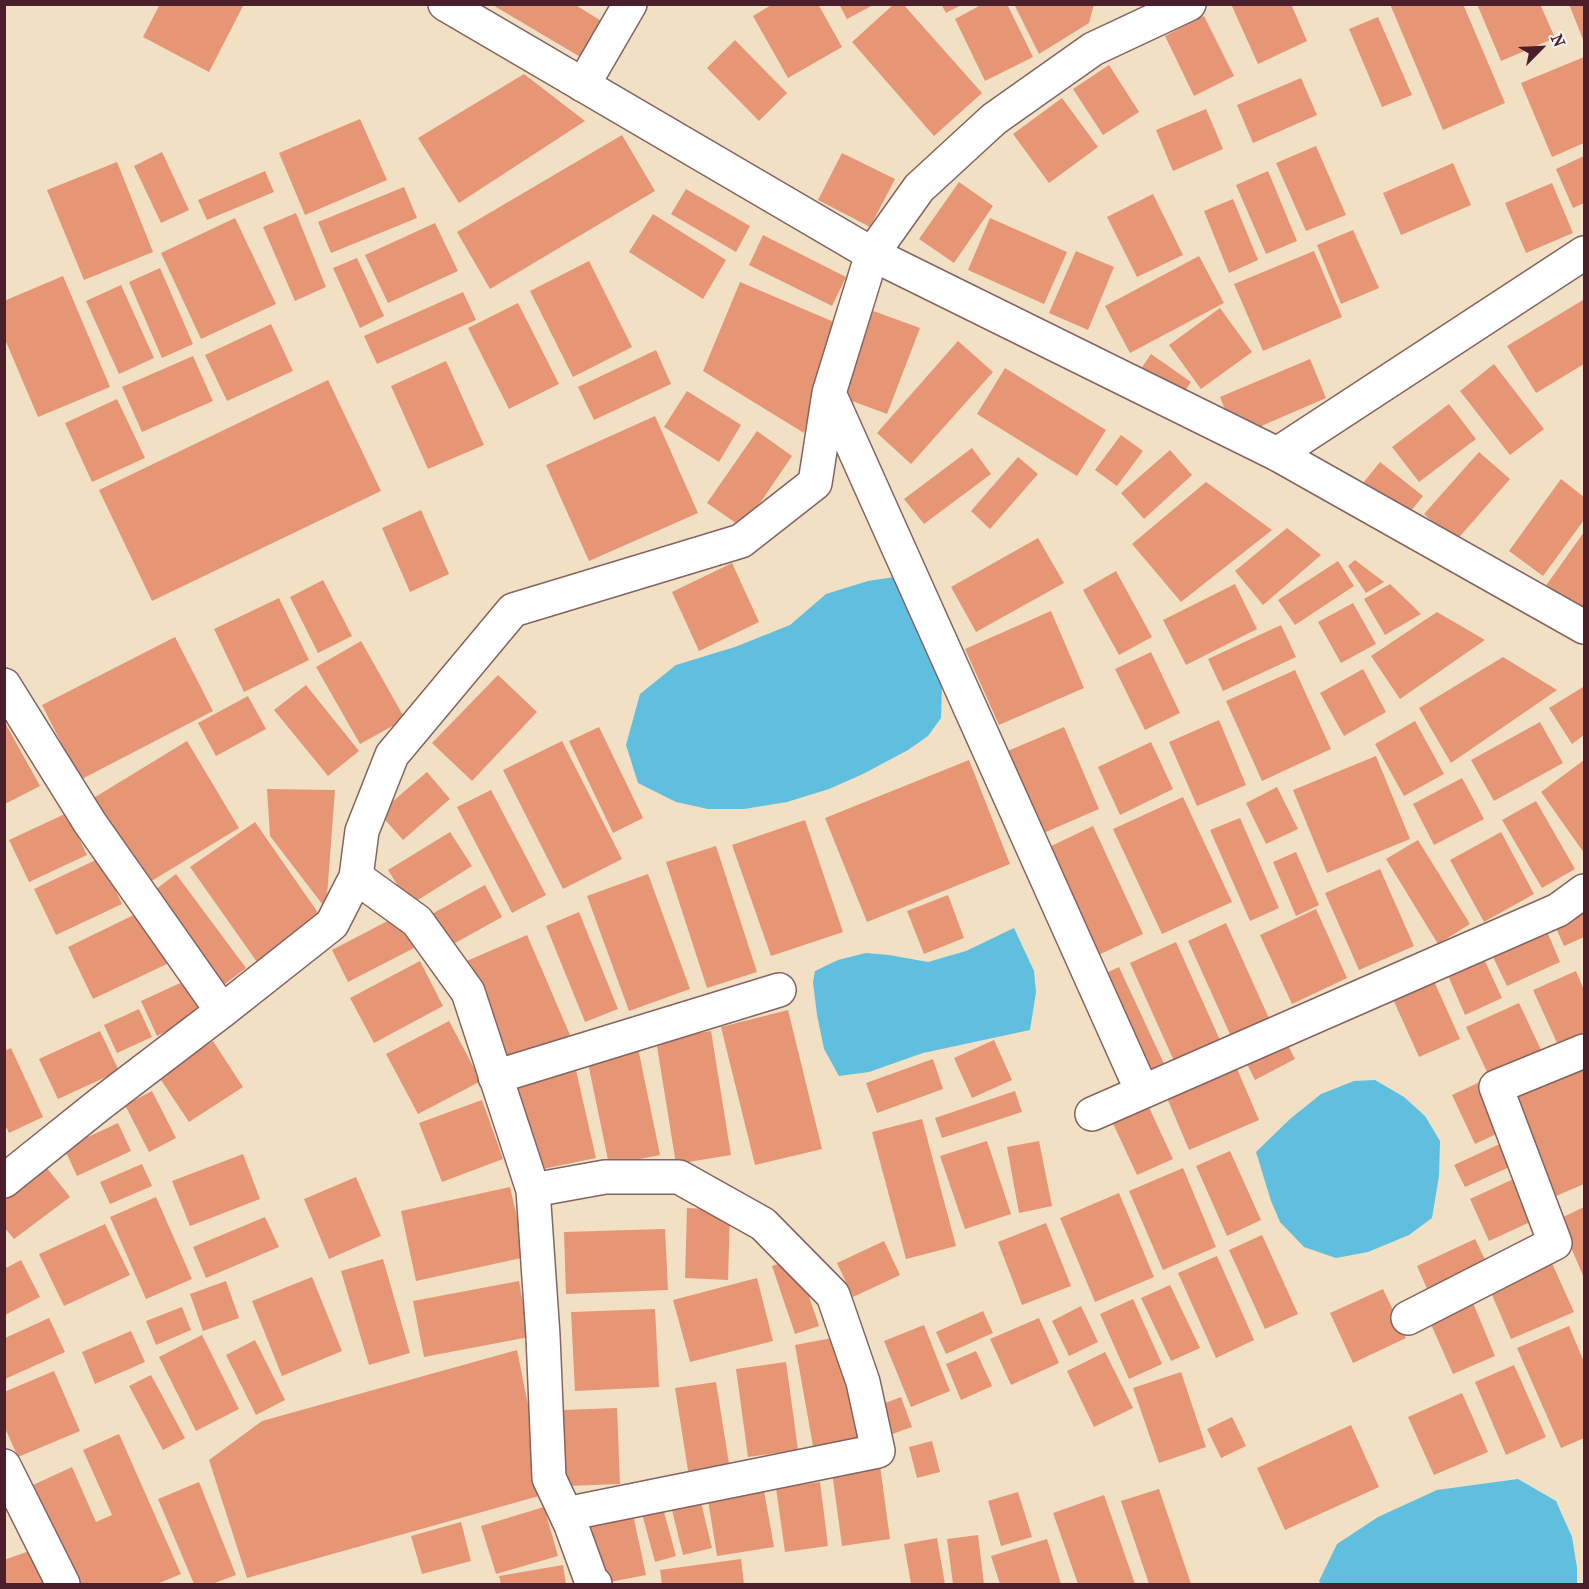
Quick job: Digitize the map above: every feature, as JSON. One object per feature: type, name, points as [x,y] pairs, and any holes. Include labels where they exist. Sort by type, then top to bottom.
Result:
[{"type":"street","points":[[445,4],[872,254],[1277,454],[1584,627]]},
{"type":"street","points":[[583,85],[630,4]]},
{"type":"street","points":[[4,1181],[332,924],[356,877],[362,831],[392,755],[513,610],[741,541],[815,483],[829,393],[872,254],[919,188],[994,119],[1093,49],[1189,4]]},
{"type":"street","points":[[1277,454],[1584,253]]},
{"type":"street","points":[[829,393],[1142,1092]]},
{"type":"street","points":[[4,685],[90,823],[222,1011]]},
{"type":"street","points":[[356,877],[417,921],[468,992],[533,1190],[543,1336],[549,1478],[594,1584]]},
{"type":"street","points":[[1092,1114],[1558,910],[1584,891]]},
{"type":"street","points":[[495,1077],[779,990]]},
{"type":"street","points":[[1408,1318],[1555,1244],[1496,1087],[1584,1051]]},
{"type":"street","points":[[533,1190],[605,1177],[679,1178],[763,1224],[833,1295],[863,1382],[878,1451],[566,1514]]},
{"type":"street","points":[[4,1466],[63,1584]]},
{"type":"water","points":[[901,576],[933,654],[942,686],[941,718],[928,736],[908,750],[829,789],[787,802],[744,809],[708,809],[676,802],[638,783],[626,745],[640,694],[676,665],[735,647],[790,625],[826,594],[868,581]]},
{"type":"water","points":[[1014,928],[1034,971],[1036,992],[1030,1030],[923,1053],[869,1072],[839,1076],[824,1049],[813,982],[815,971],[838,960],[866,953],[928,962],[966,951]]},
{"type":"water","points":[[1375,1080],[1404,1097],[1425,1116],[1440,1141],[1439,1176],[1432,1218],[1409,1235],[1368,1252],[1336,1258],[1304,1247],[1280,1222],[1256,1152],[1290,1119],[1321,1094],[1354,1081]]},
{"type":"water","points":[[1518,1479],[1556,1501],[1572,1537],[1577,1584],[1320,1584],[1319,1581],[1337,1544],[1378,1517],[1437,1490]]},
{"type":"building","points":[[160,4],[244,4],[209,72],[143,37]]},
{"type":"building","points":[[491,4],[574,4],[603,22],[582,58]]},
{"type":"building","points":[[773,4],[818,4],[842,47],[788,78],[753,16]]},
{"type":"building","points":[[839,4],[875,4],[847,19]]},
{"type":"building","points":[[894,4],[903,4],[982,93],[934,136],[852,42]]},
{"type":"building","points":[[941,4],[963,4],[946,13]]},
{"type":"building","points":[[983,4],[1007,4],[1033,57],[985,81],[955,19]]},
{"type":"building","points":[[1014,4],[1094,4],[1089,23],[1039,54]]},
{"type":"building","points":[[1231,4],[1291,4],[1307,41],[1258,64]]},
{"type":"building","points":[[1390,4],[1463,4],[1505,103],[1443,130]]},
{"type":"building","points":[[1477,4],[1540,4],[1555,38],[1501,61]]},
{"type":"building","points":[[1569,4],[1584,4],[1584,42]]},
{"type":"building","points":[[1204,16],[1234,76],[1194,96],[1165,36]]},
{"type":"building","points":[[1378,17],[1412,95],[1382,107],[1349,29]]},
{"type":"building","points":[[735,40],[787,93],[759,121],[707,68]]},
{"type":"building","points":[[1584,57],[1584,143],[1552,157],[1521,83]]},
{"type":"building","points":[[1109,65],[1139,112],[1103,135],[1073,89]]},
{"type":"building","points":[[524,74],[585,121],[459,203],[418,138]]},
{"type":"building","points":[[1301,78],[1317,115],[1253,143],[1237,105]]},
{"type":"building","points":[[1062,98],[1098,147],[1049,183],[1013,134]]},
{"type":"building","points":[[1206,109],[1223,149],[1173,171],[1156,130]]},
{"type":"building","points":[[360,119],[387,180],[305,215],[279,153]]},
{"type":"building","points":[[622,135],[655,191],[490,289],[457,232]]},
{"type":"building","points":[[1316,146],[1346,215],[1306,231],[1276,163]]},
{"type":"building","points":[[162,152],[189,210],[161,223],[134,166]]},
{"type":"building","points":[[842,153],[895,179],[870,227],[818,200]]},
{"type":"building","points":[[1584,156],[1584,203],[1573,208],[1556,169]]},
{"type":"building","points":[[117,162],[153,252],[84,280],[47,190]]},
{"type":"building","points":[[1453,163],[1471,205],[1401,235],[1383,193]]},
{"type":"building","points":[[265,171],[274,192],[207,220],[198,200]]},
{"type":"building","points":[[1268,171],[1297,241],[1266,254],[1236,185]]},
{"type":"building","points":[[959,182],[993,206],[954,263],[919,239]]},
{"type":"building","points":[[1552,183],[1573,233],[1526,253],[1505,203]]},
{"type":"building","points":[[404,187],[417,218],[331,253],[318,222]]},
{"type":"building","points":[[686,189],[750,226],[736,252],[671,214]]},
{"type":"building","points":[[1153,194],[1183,255],[1137,277],[1107,217]]},
{"type":"building","points":[[1233,199],[1258,260],[1229,273],[1204,211]]},
{"type":"building","points":[[296,213],[326,287],[295,301],[263,227]]},
{"type":"building","points":[[653,214],[726,260],[703,299],[629,252]]},
{"type":"building","points":[[235,218],[276,304],[201,339],[161,253]]},
{"type":"building","points":[[990,218],[1067,252],[1044,304],[968,270]]},
{"type":"building","points":[[435,223],[458,271],[388,303],[365,255]]},
{"type":"building","points":[[1353,230],[1379,288],[1341,304],[1317,245]]},
{"type":"building","points":[[763,235],[846,277],[832,306],[749,265]]},
{"type":"building","points":[[1076,251],[1114,267],[1088,330],[1049,313]]},
{"type":"building","points":[[1314,251],[1342,317],[1263,351],[1234,284]]},
{"type":"building","points":[[1199,256],[1224,303],[1130,353],[1105,306]]},
{"type":"building","points":[[357,258],[384,316],[360,328],[333,268]]},
{"type":"building","points":[[589,261],[632,347],[573,377],[530,291]]},
{"type":"building","points":[[160,268],[193,344],[162,358],[129,282]]},
{"type":"building","points":[[63,276],[110,387],[38,417],[4,337],[4,301]]},
{"type":"building","points":[[740,282],[834,322],[804,433],[703,371]]},
{"type":"building","points":[[121,285],[154,358],[119,374],[86,301]]},
{"type":"building","points":[[463,292],[476,320],[377,364],[364,336]]},
{"type":"building","points":[[1583,300],[1584,364],[1536,393],[1507,346]]},
{"type":"building","points":[[518,303],[559,384],[509,409],[468,328]]},
{"type":"building","points":[[1220,308],[1252,352],[1201,389],[1169,345]]},
{"type":"building","points":[[868,309],[920,328],[887,414],[836,395]]},
{"type":"building","points":[[271,324],[293,371],[227,401],[205,355]]},
{"type":"building","points":[[958,341],[993,372],[911,464],[877,433]]},
{"type":"building","points":[[656,350],[671,384],[594,420],[578,387]]},
{"type":"building","points":[[1151,354],[1191,382],[1172,409],[1132,382]]},
{"type":"building","points":[[193,356],[213,401],[142,432],[122,387]]},
{"type":"building","points":[[1310,359],[1326,398],[1236,437],[1220,397]]},
{"type":"building","points":[[446,361],[484,445],[428,469],[391,386]]},
{"type":"building","points":[[1494,364],[1544,429],[1510,455],[1460,391]]},
{"type":"building","points":[[1005,368],[1106,430],[1077,476],[977,414]]},
{"type":"building","points":[[328,380],[381,491],[152,601],[99,490]]},
{"type":"building","points":[[687,391],[741,425],[719,462],[664,427]]},
{"type":"building","points":[[117,399],[145,458],[92,482],[65,423]]},
{"type":"building","points":[[1449,404],[1476,439],[1419,482],[1392,447]]},
{"type":"building","points":[[655,416],[698,513],[589,561],[546,465]]},
{"type":"building","points":[[757,431],[792,456],[743,528],[707,503]]},
{"type":"building","points":[[1121,435],[1143,451],[1117,486],[1095,470]]},
{"type":"building","points":[[972,448],[991,474],[924,524],[904,499]]},
{"type":"building","points":[[1170,450],[1192,475],[1144,519],[1121,493]]},
{"type":"building","points":[[1479,452],[1510,479],[1455,542],[1424,514]]},
{"type":"building","points":[[1018,457],[1038,474],[990,529],[971,511]]},
{"type":"building","points":[[1380,462],[1423,496],[1397,528],[1355,493]]},
{"type":"building","points":[[1561,479],[1584,497],[1584,520],[1543,576],[1509,551]]},
{"type":"building","points":[[1206,482],[1272,530],[1181,602],[1132,544]]},
{"type":"building","points":[[421,510],[449,574],[410,592],[382,528]]},
{"type":"building","points":[[1287,528],[1321,555],[1263,605],[1235,571]]},
{"type":"building","points":[[1584,532],[1584,615],[1545,587]]},
{"type":"building","points":[[1038,538],[1064,583],[976,632],[951,587]]},
{"type":"building","points":[[1355,560],[1384,582],[1366,593],[1348,566]]},
{"type":"building","points":[[1338,561],[1354,586],[1295,625],[1278,600]]},
{"type":"building","points":[[732,563],[759,622],[699,651],[672,592]]},
{"type":"building","points":[[1116,571],[1152,637],[1119,655],[1083,590]]},
{"type":"building","points":[[323,580],[352,636],[318,653],[290,597]]},
{"type":"building","points":[[1235,584],[1257,629],[1186,665],[1163,620]]},
{"type":"building","points":[[1390,584],[1421,614],[1385,635],[1364,599]]},
{"type":"building","points":[[279,598],[309,660],[244,692],[214,629]]},
{"type":"building","points":[[1353,603],[1376,644],[1341,663],[1318,622]]},
{"type":"building","points":[[1051,611],[1084,688],[999,725],[965,649]]},
{"type":"building","points":[[1437,612],[1485,640],[1400,699],[1371,656]]},
{"type":"building","points":[[1281,625],[1296,657],[1223,691],[1208,659]]},
{"type":"building","points":[[175,637],[213,711],[80,780],[42,705]]},
{"type":"building","points":[[361,641],[405,719],[360,744],[316,667]]},
{"type":"building","points":[[1151,652],[1180,713],[1145,730],[1115,669]]},
{"type":"building","points":[[1503,657],[1557,690],[1451,763],[1419,708]]},
{"type":"building","points":[[1363,669],[1386,712],[1344,736],[1320,693]]},
{"type":"building","points":[[1295,670],[1331,749],[1262,781],[1226,701]]},
{"type":"building","points":[[498,675],[537,712],[472,781],[432,743]]},
{"type":"building","points":[[306,685],[359,751],[328,776],[274,710]]},
{"type":"building","points":[[1583,687],[1584,735],[1572,744],[1549,708]]},
{"type":"building","points":[[248,696],[266,729],[216,756],[198,723]]},
{"type":"building","points":[[1219,720],[1246,785],[1197,806],[1169,742]]},
{"type":"building","points":[[4,721],[40,786],[7,803],[4,799]]},
{"type":"building","points":[[1415,721],[1444,774],[1404,796],[1375,744]]},
{"type":"building","points":[[1540,722],[1563,763],[1494,801],[1471,760]]},
{"type":"building","points":[[599,727],[643,818],[613,833],[569,741]]},
{"type":"building","points":[[1064,727],[1099,809],[1039,835],[1003,753]]},
{"type":"building","points":[[187,741],[239,828],[140,888],[87,802]]},
{"type":"building","points":[[562,741],[622,859],[563,889],[503,770]]},
{"type":"building","points":[[1151,742],[1173,789],[1120,815],[1098,767]]},
{"type":"building","points":[[1376,756],[1410,839],[1327,873],[1293,790]]},
{"type":"building","points":[[969,760],[1010,864],[867,922],[825,818]]},
{"type":"building","points":[[1584,760],[1584,853],[1541,792]]},
{"type":"building","points":[[427,772],[450,799],[403,840],[379,813]]},
{"type":"building","points":[[1462,778],[1484,819],[1434,845],[1413,804]]},
{"type":"building","points":[[1277,787],[1298,829],[1266,844],[1246,803]]},
{"type":"building","points":[[267,789],[335,790],[326,909],[270,836]]},
{"type":"building","points":[[491,790],[546,895],[512,913],[457,807]]},
{"type":"building","points":[[1183,797],[1232,902],[1162,934],[1113,829]]},
{"type":"building","points":[[1536,801],[1575,869],[1542,888],[1502,820]]},
{"type":"building","points":[[67,813],[87,855],[29,882],[9,840]]},
{"type":"building","points":[[1240,818],[1279,908],[1250,921],[1210,830]]},
{"type":"building","points":[[805,820],[843,932],[771,956],[732,845]]},
{"type":"building","points":[[255,822],[321,917],[257,962],[190,867]]},
{"type":"building","points":[[1093,826],[1143,934],[1092,958],[1043,850]]},
{"type":"building","points":[[450,832],[472,866],[410,905],[388,870]]},
{"type":"building","points":[[1501,832],[1534,894],[1484,922],[1450,860]]},
{"type":"building","points":[[1418,840],[1470,924],[1438,944],[1386,859]]},
{"type":"building","points":[[716,846],[757,972],[707,988],[666,862]]},
{"type":"building","points":[[1296,852],[1319,905],[1296,916],[1273,862]]},
{"type":"building","points":[[100,858],[122,904],[56,935],[34,889]]},
{"type":"building","points":[[1380,869],[1414,946],[1359,970],[1325,893]]},
{"type":"building","points":[[176,874],[246,968],[221,987],[151,893]]},
{"type":"building","points":[[648,874],[690,989],[629,1011],[587,896]]},
{"type":"building","points":[[485,885],[502,917],[446,948],[428,916]]},
{"type":"building","points":[[948,895],[964,938],[924,954],[907,911]]},
{"type":"building","points":[[1584,907],[1584,937],[1564,946],[1553,921]]},
{"type":"building","points":[[146,909],[171,962],[93,999],[68,947]]},
{"type":"building","points":[[1316,909],[1347,978],[1292,1004],[1260,935]]},
{"type":"building","points":[[579,912],[618,1009],[585,1022],[546,926]]},
{"type":"building","points":[[397,916],[414,948],[348,982],[332,950]]},
{"type":"building","points":[[1226,923],[1272,1025],[1234,1043],[1188,941]]},
{"type":"building","points":[[1546,929],[1560,962],[1507,986],[1491,953]]},
{"type":"building","points":[[527,935],[570,1035],[505,1063],[462,963]]},
{"type":"building","points":[[1176,942],[1220,1040],[1174,1061],[1130,963]]},
{"type":"building","points":[[1483,957],[1502,998],[1465,1015],[1447,973]]},
{"type":"building","points":[[420,961],[443,1006],[374,1043],[350,998]]},
{"type":"building","points":[[1119,967],[1166,1068],[1144,1078],[1097,977]]},
{"type":"building","points":[[1576,971],[1584,990],[1584,1032],[1558,1045],[1533,990]]},
{"type":"building","points":[[189,979],[205,1013],[157,1036],[141,1001]]},
{"type":"building","points":[[1433,979],[1460,1039],[1419,1057],[1392,997]]},
{"type":"building","points":[[1519,1003],[1541,1050],[1488,1074],[1466,1027]]},
{"type":"building","points":[[139,1009],[152,1037],[117,1053],[104,1025]]},
{"type":"building","points":[[788,1010],[822,1149],[755,1165],[721,1027]]},
{"type":"building","points":[[449,1021],[481,1081],[418,1114],[386,1054]]},
{"type":"building","points":[[100,1031],[119,1071],[58,1099],[39,1059]]},
{"type":"building","points":[[711,1031],[731,1155],[676,1164],[656,1040]]},
{"type":"building","points":[[1283,1036],[1295,1059],[1255,1080],[1243,1056]]},
{"type":"building","points":[[994,1040],[1012,1080],[972,1098],[954,1058]]},
{"type":"building","points":[[213,1041],[243,1087],[189,1122],[159,1077]]},
{"type":"building","points":[[11,1048],[43,1117],[9,1133],[4,1123],[4,1051]]},
{"type":"building","points":[[638,1048],[660,1155],[609,1165],[587,1058]]},
{"type":"building","points":[[1232,1057],[1259,1120],[1189,1150],[1162,1086]]},
{"type":"building","points":[[933,1059],[943,1089],[877,1113],[866,1083]]},
{"type":"building","points":[[1584,1063],[1584,1184],[1556,1196],[1511,1094]]},
{"type":"building","points":[[575,1066],[596,1158],[533,1171],[513,1080]]},
{"type":"building","points":[[1482,1081],[1505,1130],[1475,1144],[1452,1095]]},
{"type":"building","points":[[152,1091],[176,1138],[149,1152],[125,1105]]},
{"type":"building","points":[[1015,1091],[1022,1112],[942,1138],[935,1118]]},
{"type":"building","points":[[482,1100],[503,1159],[442,1182],[419,1123]]},
{"type":"building","points":[[1146,1101],[1173,1159],[1137,1175],[1110,1117]]},
{"type":"building","points":[[922,1119],[956,1246],[906,1259],[872,1132]]},
{"type":"building","points":[[118,1123],[131,1151],[77,1176],[64,1148]]},
{"type":"building","points":[[987,1141],[1011,1214],[965,1229],[940,1156]]},
{"type":"building","points":[[1039,1141],[1052,1206],[1019,1213],[1007,1147]]},
{"type":"building","points":[[1504,1142],[1514,1165],[1465,1187],[1454,1165]]},
{"type":"building","points":[[1230,1151],[1261,1220],[1227,1236],[1196,1166]]},
{"type":"building","points":[[243,1154],[260,1199],[190,1226],[172,1181]]},
{"type":"building","points":[[43,1163],[70,1197],[14,1239],[4,1227],[4,1193]]},
{"type":"building","points":[[142,1164],[152,1186],[110,1204],[100,1182]]},
{"type":"building","points":[[1183,1168],[1216,1247],[1163,1270],[1129,1191]]},
{"type":"building","points":[[1522,1175],[1541,1217],[1489,1241],[1470,1199]]},
{"type":"building","points":[[356,1177],[381,1236],[329,1259],[304,1199]]},
{"type":"building","points":[[510,1187],[526,1257],[416,1281],[401,1211]]},
{"type":"building","points":[[1119,1193],[1154,1277],[1095,1302],[1060,1218]]},
{"type":"building","points":[[156,1197],[192,1279],[146,1299],[110,1217]]},
{"type":"building","points":[[1584,1207],[1584,1278],[1559,1219]]},
{"type":"building","points":[[687,1208],[730,1210],[728,1280],[685,1278]]},
{"type":"building","points":[[265,1217],[279,1247],[206,1278],[193,1247]]},
{"type":"building","points":[[1046,1223],[1071,1286],[1022,1305],[998,1242]]},
{"type":"building","points":[[105,1224],[130,1275],[64,1306],[39,1254]]},
{"type":"building","points":[[665,1229],[668,1290],[566,1294],[564,1232]]},
{"type":"building","points":[[1262,1235],[1298,1314],[1265,1329],[1229,1250]]},
{"type":"building","points":[[1475,1239],[1488,1266],[1429,1293],[1417,1266]]},
{"type":"building","points":[[884,1241],[900,1275],[853,1297],[837,1263]]},
{"type":"building","points":[[1217,1256],[1254,1340],[1216,1358],[1178,1273]]},
{"type":"building","points":[[796,1258],[819,1326],[795,1334],[772,1266]]},
{"type":"building","points":[[383,1259],[410,1353],[369,1365],[341,1271]]},
{"type":"building","points":[[21,1260],[40,1297],[5,1315],[4,1269]]},
{"type":"building","points":[[1551,1261],[1574,1312],[1511,1339],[1489,1288]]},
{"type":"building","points":[[312,1277],[342,1351],[282,1376],[252,1301]]},
{"type":"building","points":[[757,1278],[773,1341],[690,1362],[673,1300]]},
{"type":"building","points":[[226,1281],[239,1318],[203,1331],[190,1294]]},
{"type":"building","points":[[519,1281],[529,1337],[424,1357],[413,1301]]},
{"type":"building","points":[[1170,1285],[1200,1348],[1171,1361],[1141,1298]]},
{"type":"building","points":[[1383,1289],[1406,1338],[1353,1363],[1330,1313]]},
{"type":"building","points":[[1133,1299],[1162,1364],[1129,1379],[1100,1314]]},
{"type":"building","points":[[1473,1303],[1495,1356],[1453,1374],[1430,1322]]},
{"type":"building","points":[[1081,1306],[1098,1342],[1069,1356],[1052,1321]]},
{"type":"building","points":[[182,1307],[191,1330],[156,1345],[146,1321]]},
{"type":"building","points":[[655,1309],[659,1387],[575,1391],[571,1312]]},
{"type":"building","points":[[983,1311],[993,1333],[946,1354],[936,1332]]},
{"type":"building","points":[[49,1318],[65,1352],[5,1379],[5,1338]]},
{"type":"building","points":[[1039,1318],[1059,1363],[1011,1385],[990,1339]]},
{"type":"building","points":[[924,1325],[950,1391],[911,1407],[884,1341]]},
{"type":"building","points":[[1569,1326],[1584,1362],[1584,1438],[1561,1448],[1517,1348]]},
{"type":"building","points":[[131,1331],[145,1362],[95,1384],[82,1352]]},
{"type":"building","points":[[202,1335],[239,1409],[196,1431],[159,1357]]},
{"type":"building","points":[[843,1336],[862,1438],[813,1446],[795,1345]]},
{"type":"building","points":[[255,1340],[285,1400],[256,1415],[226,1355]]},
{"type":"building","points":[[517,1350],[546,1494],[247,1578],[209,1460],[262,1421]]},
{"type":"building","points":[[976,1351],[992,1386],[961,1400],[946,1364]]},
{"type":"building","points":[[1105,1352],[1133,1408],[1094,1427],[1067,1371]]},
{"type":"building","points":[[786,1362],[798,1450],[748,1457],[736,1369]]},
{"type":"building","points":[[1514,1365],[1546,1437],[1506,1455],[1475,1382]]},
{"type":"building","points":[[54,1371],[80,1431],[18,1457],[4,1426],[4,1392]]},
{"type":"building","points":[[1181,1372],[1206,1447],[1159,1463],[1133,1388]]},
{"type":"building","points":[[151,1375],[185,1438],[163,1450],[129,1386]]},
{"type":"building","points":[[716,1382],[730,1470],[689,1477],[675,1388]]},
{"type":"building","points":[[1462,1393],[1488,1452],[1434,1475],[1408,1417]]},
{"type":"building","points":[[901,1397],[912,1427],[884,1437],[874,1407]]},
{"type":"building","points":[[617,1408],[620,1484],[566,1486],[563,1410]]},
{"type":"building","points":[[1232,1417],[1246,1446],[1221,1458],[1207,1429]]},
{"type":"building","points":[[1351,1425],[1379,1487],[1285,1530],[1257,1468]]},
{"type":"building","points":[[119,1434],[181,1574],[157,1584],[77,1584],[33,1485],[72,1467],[96,1522],[112,1515],[83,1450]]},
{"type":"building","points":[[932,1441],[940,1472],[917,1478],[909,1447]]},
{"type":"building","points":[[880,1466],[890,1539],[842,1546],[832,1472]]},
{"type":"building","points":[[199,1482],[236,1575],[212,1584],[194,1584],[158,1499]]},
{"type":"building","points":[[820,1482],[828,1546],[785,1552],[776,1488]]},
{"type":"building","points":[[1159,1489],[1191,1584],[1149,1584],[1121,1501]]},
{"type":"building","points":[[764,1491],[774,1547],[717,1556],[708,1500]]},
{"type":"building","points":[[1018,1492],[1032,1537],[1001,1546],[988,1501]]},
{"type":"building","points":[[699,1494],[712,1548],[683,1555],[670,1502]]},
{"type":"building","points":[[1104,1495],[1135,1584],[1078,1584],[1053,1513]]},
{"type":"building","points":[[661,1501],[676,1556],[655,1562],[640,1506]]},
{"type":"building","points":[[631,1505],[646,1575],[600,1584],[586,1513]]},
{"type":"building","points":[[544,1507],[558,1556],[496,1574],[481,1526]]},
{"type":"building","points":[[461,1522],[471,1561],[422,1574],[411,1536]]},
{"type":"building","points":[[978,1535],[984,1584],[953,1584],[947,1539]]},
{"type":"building","points":[[937,1538],[945,1584],[911,1584],[904,1544]]},
{"type":"building","points":[[1047,1539],[1061,1584],[1000,1584],[991,1556]]},
{"type":"building","points":[[35,1549],[49,1584],[4,1584],[4,1560]]},
{"type":"building","points":[[741,1559],[744,1584],[662,1584],[660,1570]]},
{"type":"building","points":[[563,1565],[566,1584],[501,1584],[499,1576]]}]
